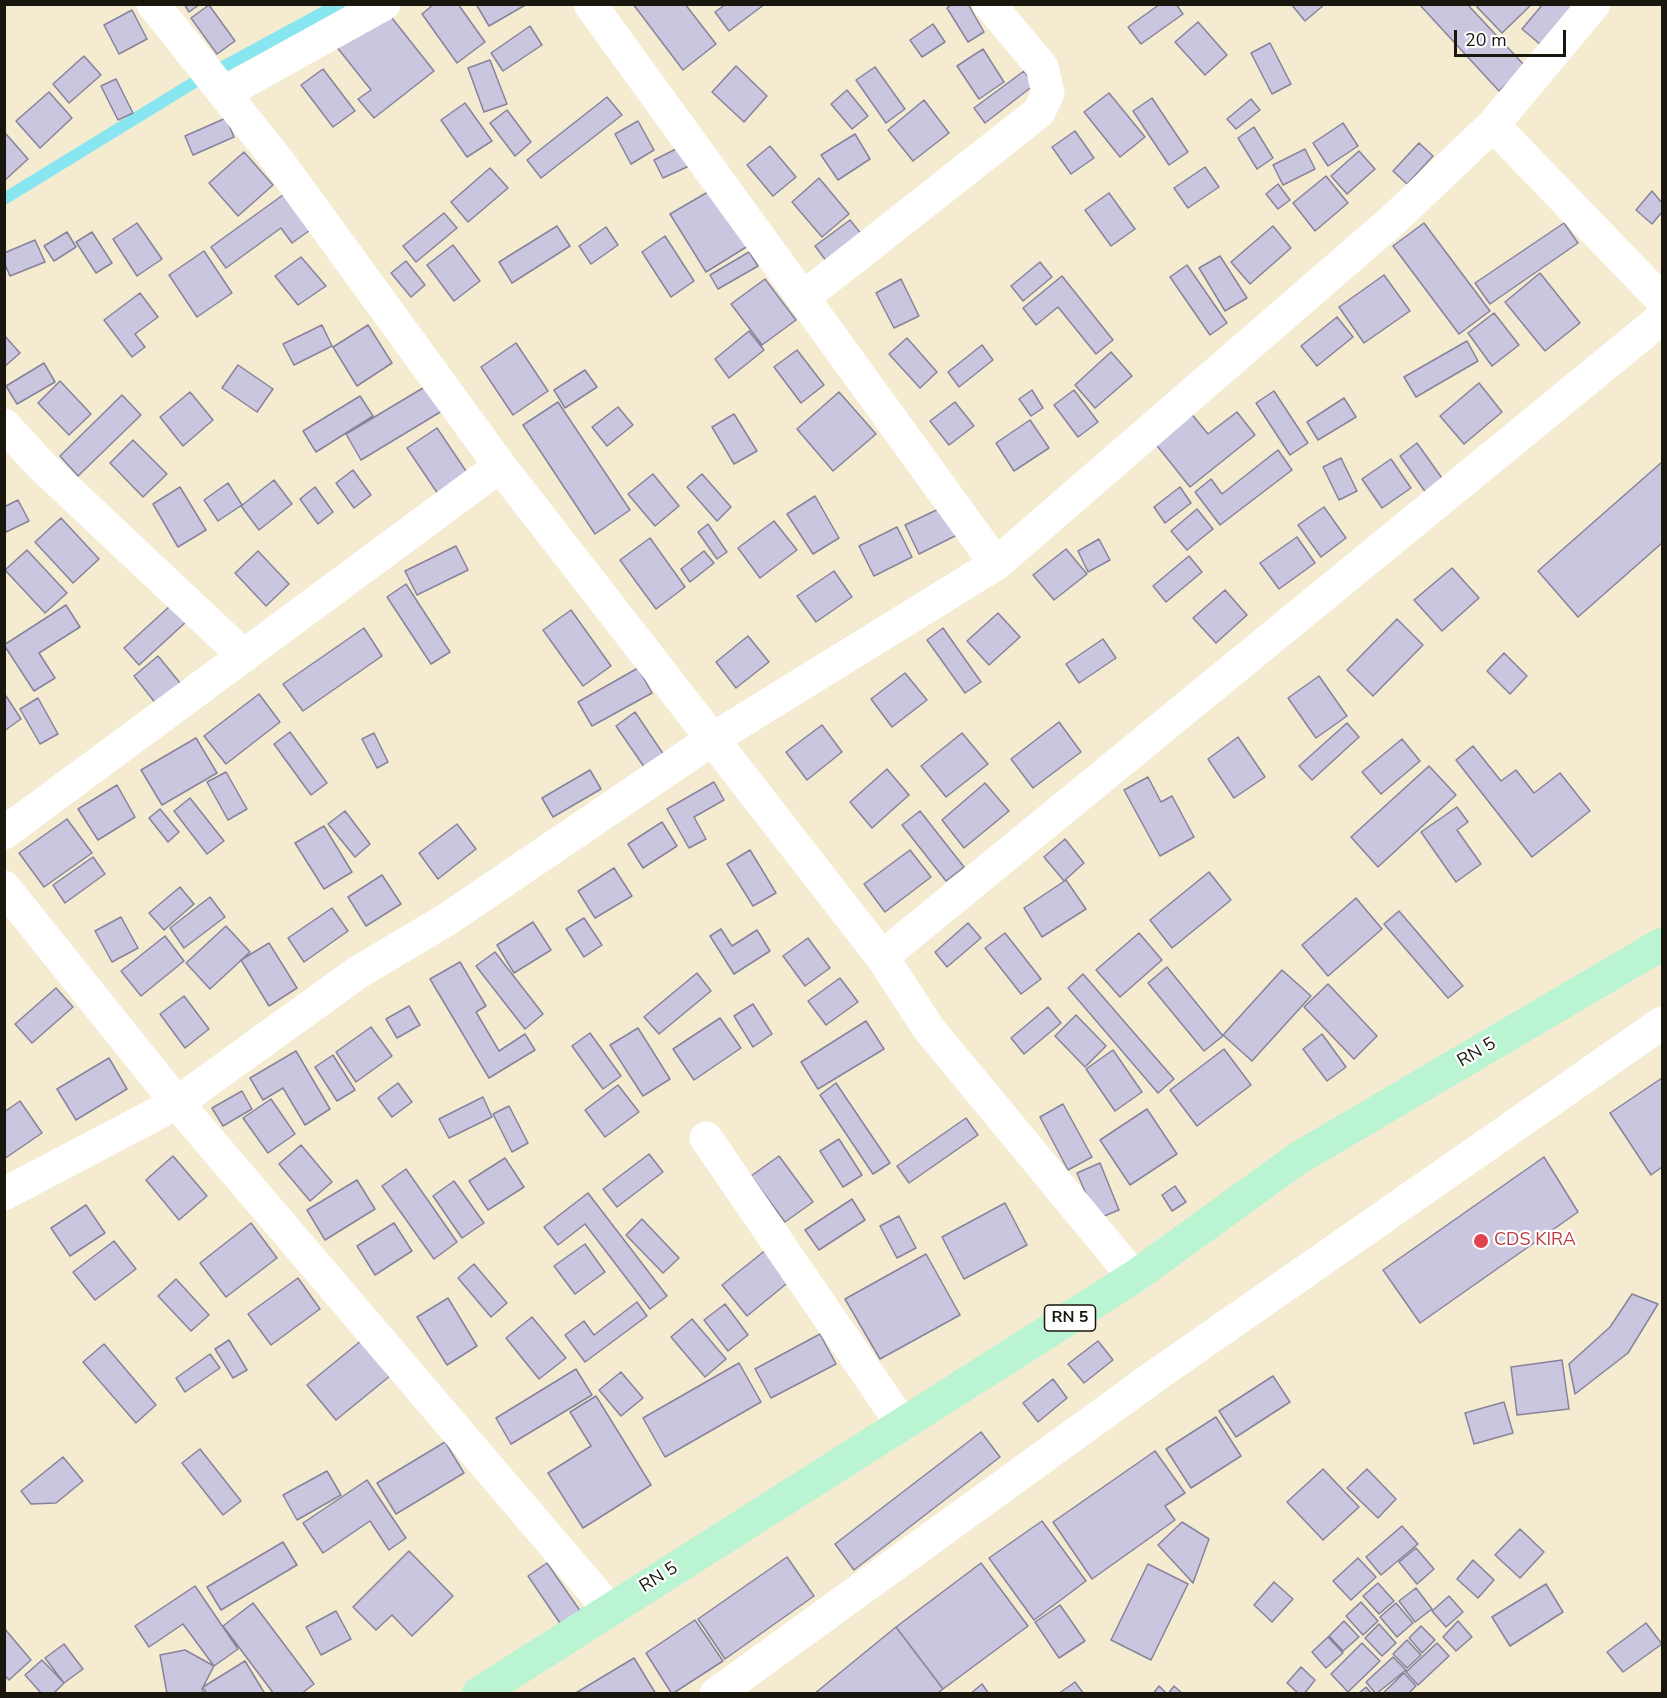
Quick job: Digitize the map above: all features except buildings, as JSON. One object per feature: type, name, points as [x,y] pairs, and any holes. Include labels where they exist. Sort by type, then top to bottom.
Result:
[{"type":"main road","name":"RN 5","points":[[478,1694],[1134,1277],[1297,1159],[1662,944]]},
{"type":"street","points":[[153,4],[278,161],[500,466],[882,957],[929,1029],[1134,1277]]},
{"type":"street","points":[[224,93],[384,4]]},
{"type":"street","points":[[590,4],[996,564]]},
{"type":"street","points":[[804,297],[1039,112],[1048,93],[1042,68],[989,4]]},
{"type":"street","points":[[4,1194],[177,1103],[357,973],[446,920],[711,740],[996,564],[1393,220],[1493,125],[1594,4]]},
{"type":"street","points":[[1493,125],[1662,300]]},
{"type":"street","points":[[882,957],[1662,318]]},
{"type":"street","points":[[4,424],[41,465],[244,656]]},
{"type":"street","points":[[4,833],[500,466]]},
{"type":"street","points":[[4,887],[177,1103],[609,1609]]},
{"type":"street","points":[[716,1694],[1155,1376],[1662,1023]]},
{"type":"street","points":[[706,1138],[902,1424]]},
{"type":"waterway","points":[[221,68],[339,4]]},
{"type":"waterway","points":[[4,199],[198,80]]},
{"type":"place","name":"CDS KIRA","points":[[1481,1241]]}]
